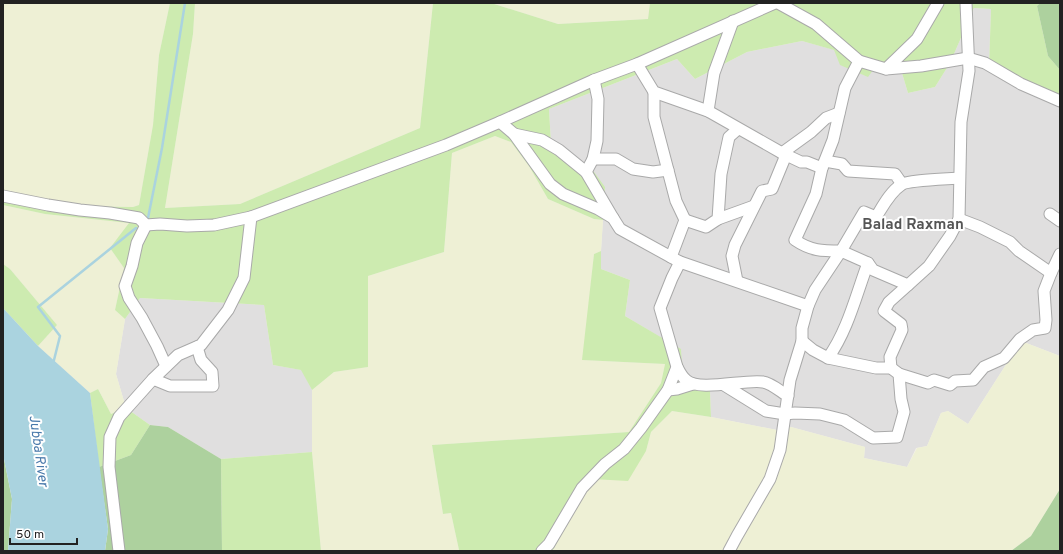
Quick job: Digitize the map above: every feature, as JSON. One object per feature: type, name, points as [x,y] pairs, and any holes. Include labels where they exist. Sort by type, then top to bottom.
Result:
[{"type":"street","points":[[3,196],[48,205],[138,218],[146,225],[214,225],[251,217],[446,145],[594,80],[637,64],[775,3]]},
{"type":"street","points":[[778,3],[816,24],[859,62],[886,69],[921,66],[968,58],[985,63],[1021,84],[1060,101]]},
{"type":"street","points":[[886,69],[917,39],[938,3]]},
{"type":"street","points":[[724,385],[766,411],[785,414],[820,414],[844,420],[873,438],[897,437],[904,412],[890,357],[902,330],[901,324],[884,311],[889,302],[929,266],[950,236],[959,219],[961,122],[969,71],[966,3]]},
{"type":"street","points":[[708,111],[714,73],[734,22]]},
{"type":"street","points":[[859,62],[845,88],[833,140],[823,164],[816,194],[795,240],[817,251],[841,251],[868,263],[873,270],[908,285]]},
{"type":"street","points":[[637,64],[654,92],[654,117],[676,201],[685,220],[672,278],[660,308],[677,367],[686,380],[693,384]]},
{"type":"street","points":[[586,172],[593,159],[596,141],[598,99],[594,80]]},
{"type":"street","points":[[654,92],[708,111],[738,129],[801,162],[842,164],[848,171],[895,174],[902,184]]},
{"type":"street","points":[[737,281],[732,256],[735,245],[762,191],[772,189],[784,154],[826,118],[839,113]]},
{"type":"street","points":[[500,122],[514,134],[550,184],[563,194],[598,209],[613,218]]},
{"type":"street","points":[[718,219],[721,174],[728,137],[738,129]]},
{"type":"street","points":[[514,134],[542,140],[559,150],[586,172],[620,229],[675,260],[702,271],[737,281],[808,306]]},
{"type":"street","points":[[593,159],[616,159],[633,169],[653,172],[668,170]]},
{"type":"street","points":[[729,551],[736,536],[770,479],[780,450],[790,380],[802,341],[802,328],[808,306],[818,285],[841,251],[864,212],[876,216],[887,200],[902,184],[959,178]]},
{"type":"street","points":[[685,220],[706,227],[718,219],[754,206]]},
{"type":"street","points":[[1050,214],[1060,221]]},
{"type":"street","points":[[120,551],[109,467],[110,437],[119,417],[153,379],[178,355],[201,345],[228,310],[244,278],[251,217]]},
{"type":"street","points":[[959,219],[980,227],[1010,242],[1019,251],[1051,273]]},
{"type":"street","points":[[146,225],[137,243],[132,266],[125,286],[129,298],[142,318],[166,366]]},
{"type":"street","points":[[802,341],[813,350],[828,358],[895,372],[928,383],[934,380],[950,385],[955,381],[973,380],[984,367],[1004,358],[1020,339],[1033,330],[1045,328],[1046,320],[1044,291],[1060,254]]},
{"type":"street","points":[[828,358],[838,344],[848,321],[868,263]]},
{"type":"street","points":[[153,379],[170,386],[213,386],[212,372],[201,360],[197,346]]},
{"type":"street","points":[[542,551],[549,544],[582,488],[605,464],[624,449],[641,428],[668,390],[677,367]]},
{"type":"street","points":[[668,390],[693,384],[724,385],[745,382],[765,382],[788,396]]},
{"type":"shaded area","points":[[974,8],[991,9],[989,66],[1060,98],[1060,356],[1021,341],[968,424],[948,411],[941,413],[927,446],[916,448],[907,467],[864,458],[865,447],[791,427],[777,430],[711,417],[710,391],[688,377],[681,364],[680,349],[625,316],[630,280],[601,269],[605,187],[551,144],[549,109],[677,59],[695,79],[747,52],[802,41],[879,62],[902,73],[908,93],[935,87],[950,63]]},
{"type":"shaded area","points":[[140,298],[264,305],[273,365],[302,370],[312,390],[312,452],[221,459],[168,427],[150,425],[126,408],[116,374],[125,319]]},
{"type":"green space","points":[[3,3],[170,3],[159,55],[153,125],[139,205],[133,207],[65,206],[3,191]]},
{"type":"green space","points":[[170,3],[195,3],[193,34],[165,208],[240,204],[420,128],[433,3],[491,3],[558,24],[648,19],[650,3],[1040,3],[1037,6],[1048,56],[1060,70],[1060,98],[989,66],[991,9],[974,8],[950,63],[935,87],[908,93],[902,73],[879,62],[868,77],[840,65],[834,50],[802,41],[747,52],[695,79],[677,59],[549,109],[551,144],[594,172],[605,187],[603,220],[594,219],[548,199],[529,166],[511,142],[495,136],[452,153],[444,252],[368,276],[368,367],[334,372],[312,390],[301,370],[273,365],[264,305],[140,298],[125,319],[115,310],[124,268],[110,248],[129,223],[45,214],[3,205],[3,191],[65,206],[133,207],[139,205],[153,125],[159,55]]},
{"type":"green space","points":[[195,3],[433,3],[420,128],[240,204],[165,208],[193,34]]},
{"type":"green space","points":[[491,3],[650,3],[648,19],[558,24]]},
{"type":"green space","points":[[1040,3],[1060,3],[1060,70],[1048,56],[1037,6]]},
{"type":"green space","points":[[495,136],[511,142],[529,166],[548,199],[594,219],[603,220],[601,251],[594,254],[583,360],[665,364],[661,383],[629,432],[432,445],[443,514],[451,513],[459,550],[321,551],[312,452],[312,390],[334,372],[368,367],[368,276],[444,252],[452,153]]},
{"type":"green space","points":[[3,205],[45,214],[130,223],[110,248],[124,268],[115,310],[125,319],[116,374],[126,408],[111,414],[98,389],[90,393],[38,346],[57,325],[10,269],[3,264]]},
{"type":"green space","points":[[601,251],[601,269],[630,280],[625,316],[681,349],[685,371],[691,379],[710,391],[711,417],[672,411],[651,432],[646,451],[628,481],[592,479],[553,550],[554,551],[457,551],[459,550],[451,513],[443,514],[432,445],[629,432],[661,383],[665,364],[582,360],[594,254]]},
{"type":"green space","points":[[3,264],[10,269],[57,325],[38,346],[3,308]]},
{"type":"green space","points":[[1021,341],[1060,356],[1060,489],[1031,536],[1011,551],[553,550],[592,479],[646,451],[651,432],[672,411],[777,430],[791,427],[865,447],[864,458],[907,467],[917,448],[927,446],[941,413],[948,411],[968,424]]},
{"type":"green space","points":[[98,389],[111,414],[126,408],[150,425],[131,455],[99,467],[90,393]]},
{"type":"green space","points":[[150,425],[168,427],[221,459],[222,551],[105,551],[108,529],[99,467],[131,455]]},
{"type":"green space","points":[[312,452],[321,551],[222,551],[221,459]]},
{"type":"green space","points":[[3,454],[12,499],[8,551],[3,551]]},
{"type":"green space","points":[[1060,489],[1060,551],[1011,551],[1031,536]]},
{"type":"water","name":"Jubba River","points":[[3,308],[38,346],[90,393],[108,529],[105,551],[8,551],[12,499],[3,454]]},
{"type":"waterway","points":[[148,218],[162,148],[185,3]]},
{"type":"waterway","points":[[53,364],[60,336],[38,307],[136,228]]},
{"type":"district","name":"Balad Raxman","points":[[913,225]]}]
